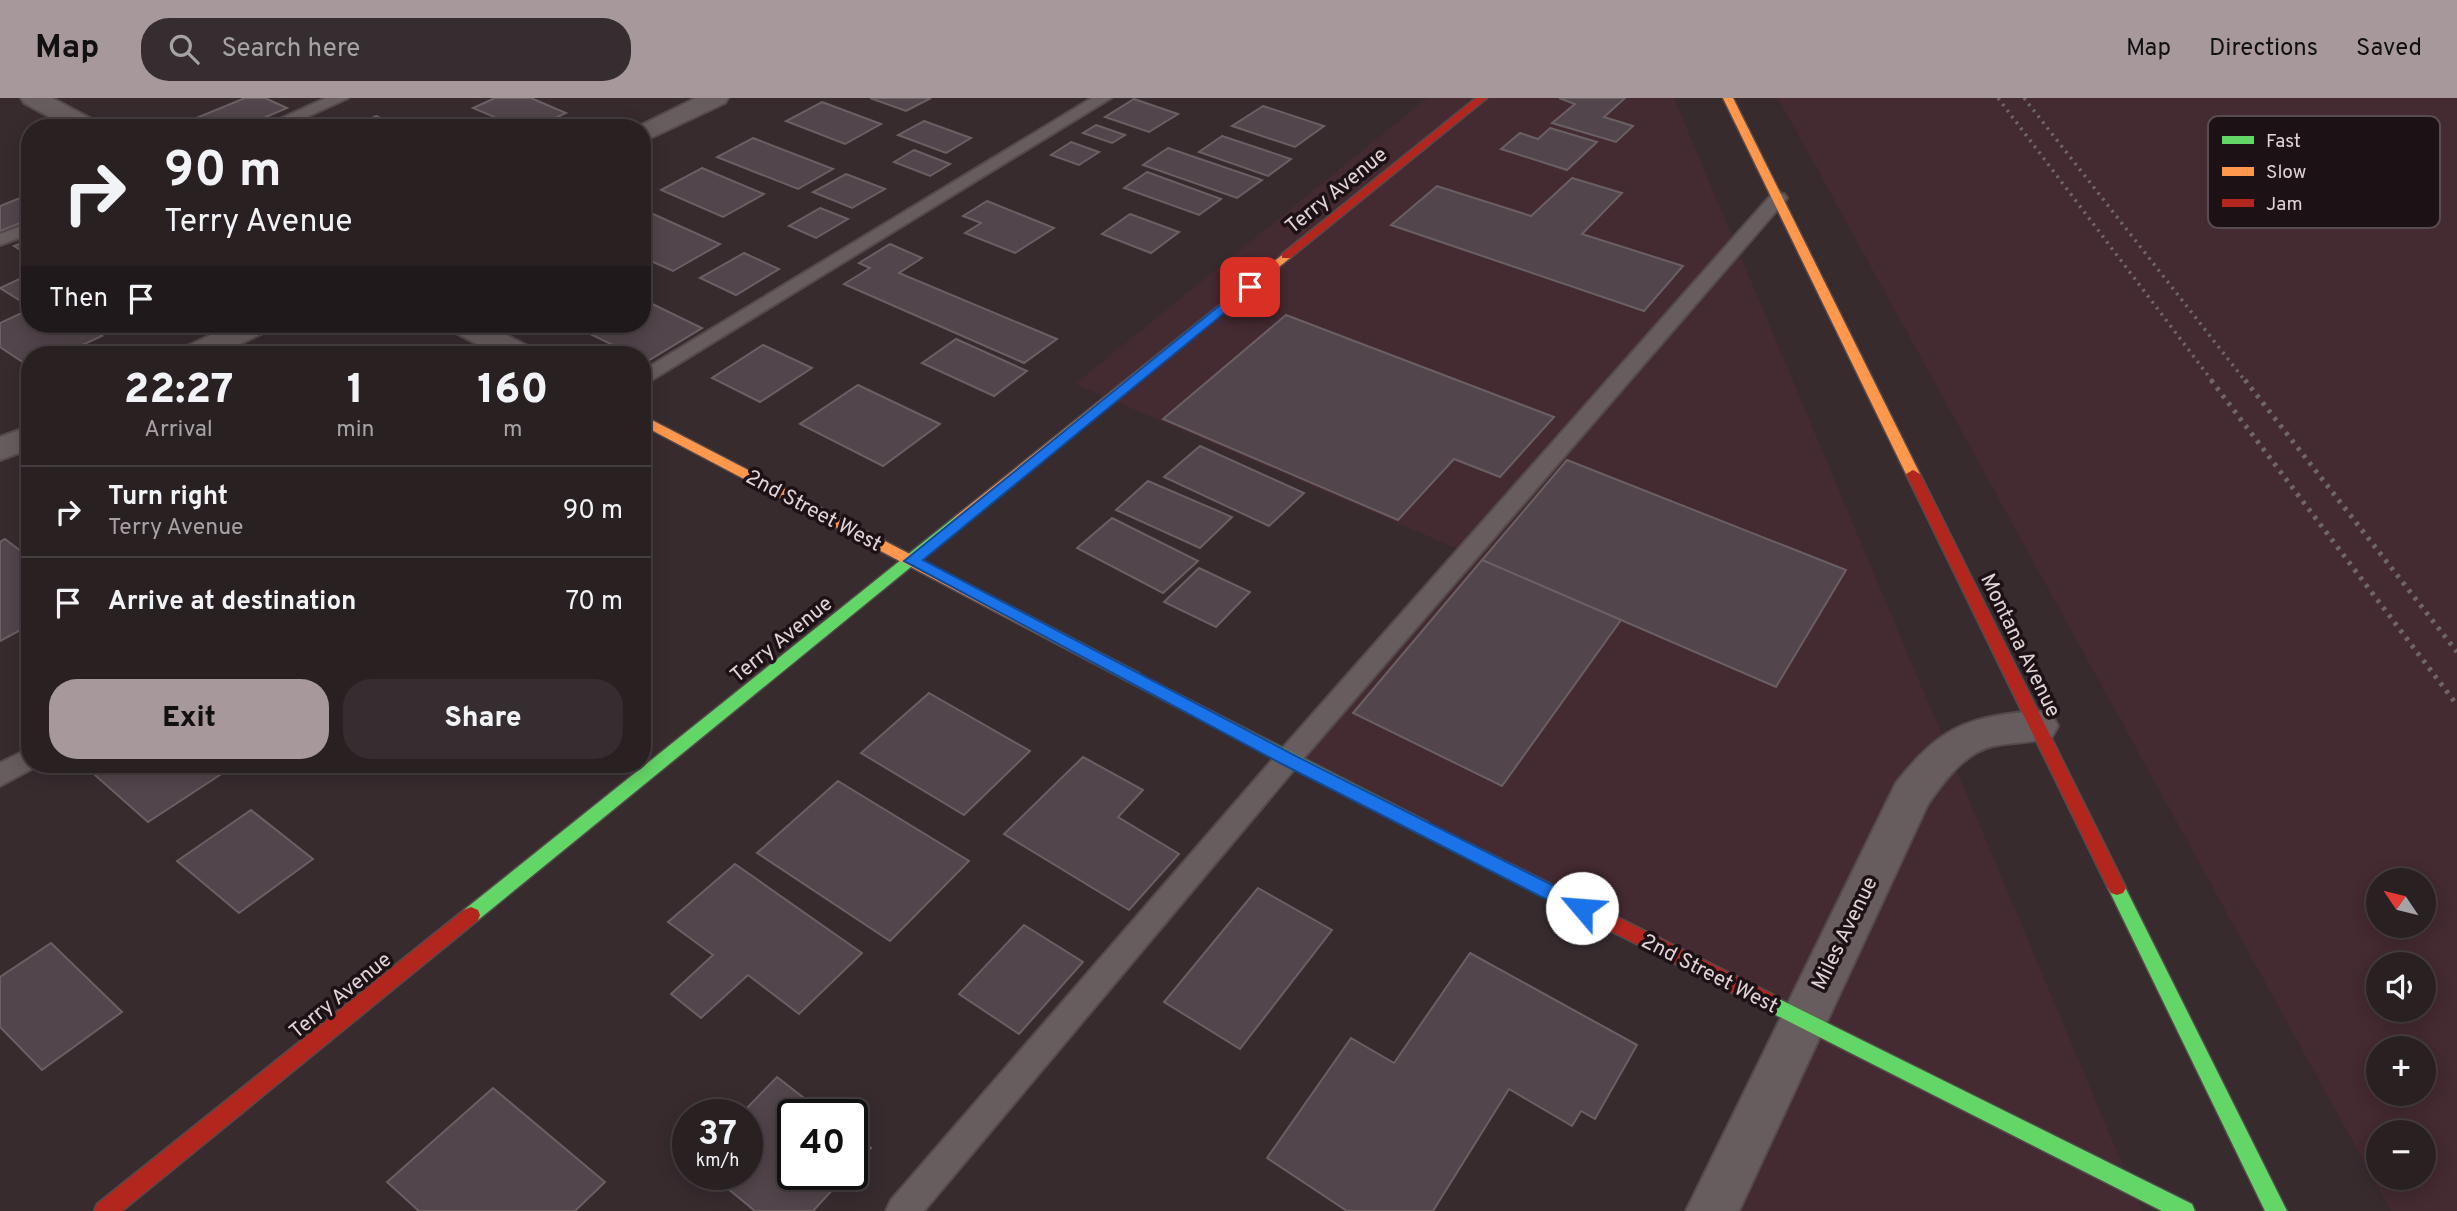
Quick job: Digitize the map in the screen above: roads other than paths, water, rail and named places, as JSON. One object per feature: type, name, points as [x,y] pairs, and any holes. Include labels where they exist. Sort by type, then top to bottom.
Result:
[{"type":"street","points":[[33,98],[73,119]]},
{"type":"street","points":[[651,130],[716,98]]},
{"type":"street","name":"Terry Avenue","points":[[651,771],[1482,98]]},
{"type":"street","name":"Montana Avenue","points":[[1728,98],[2276,1211]]},
{"type":"street","points":[[213,346],[239,333]]},
{"type":"street","points":[[478,333],[504,346]]},
{"type":"street","name":"2nd Street West","points":[[651,424],[1288,759],[2184,1211]]},
{"type":"street","points":[[0,450],[21,440]]},
{"type":"street","name":"Miles Avenue","points":[[1712,1211],[1911,795],[1935,760],[1969,736],[2000,728],[2038,726]]},
{"type":"street","name":"Terry Avenue","points":[[105,1211],[649,773]]},
{"type":"lane","points":[[290,119],[340,98]]},
{"type":"lane","points":[[651,374],[1103,98]]},
{"type":"lane","points":[[903,1211],[1288,759],[1778,198]]},
{"type":"lane","points":[[0,240],[21,232]]},
{"type":"lane","points":[[0,776],[21,763]]},
{"type":"railway","points":[[1998,98],[2213,382]]},
{"type":"railway","points":[[2024,98],[2246,382]]},
{"type":"railway","points":[[2211,380],[2457,705]]},
{"type":"railway","points":[[2245,380],[2457,652]]}]
